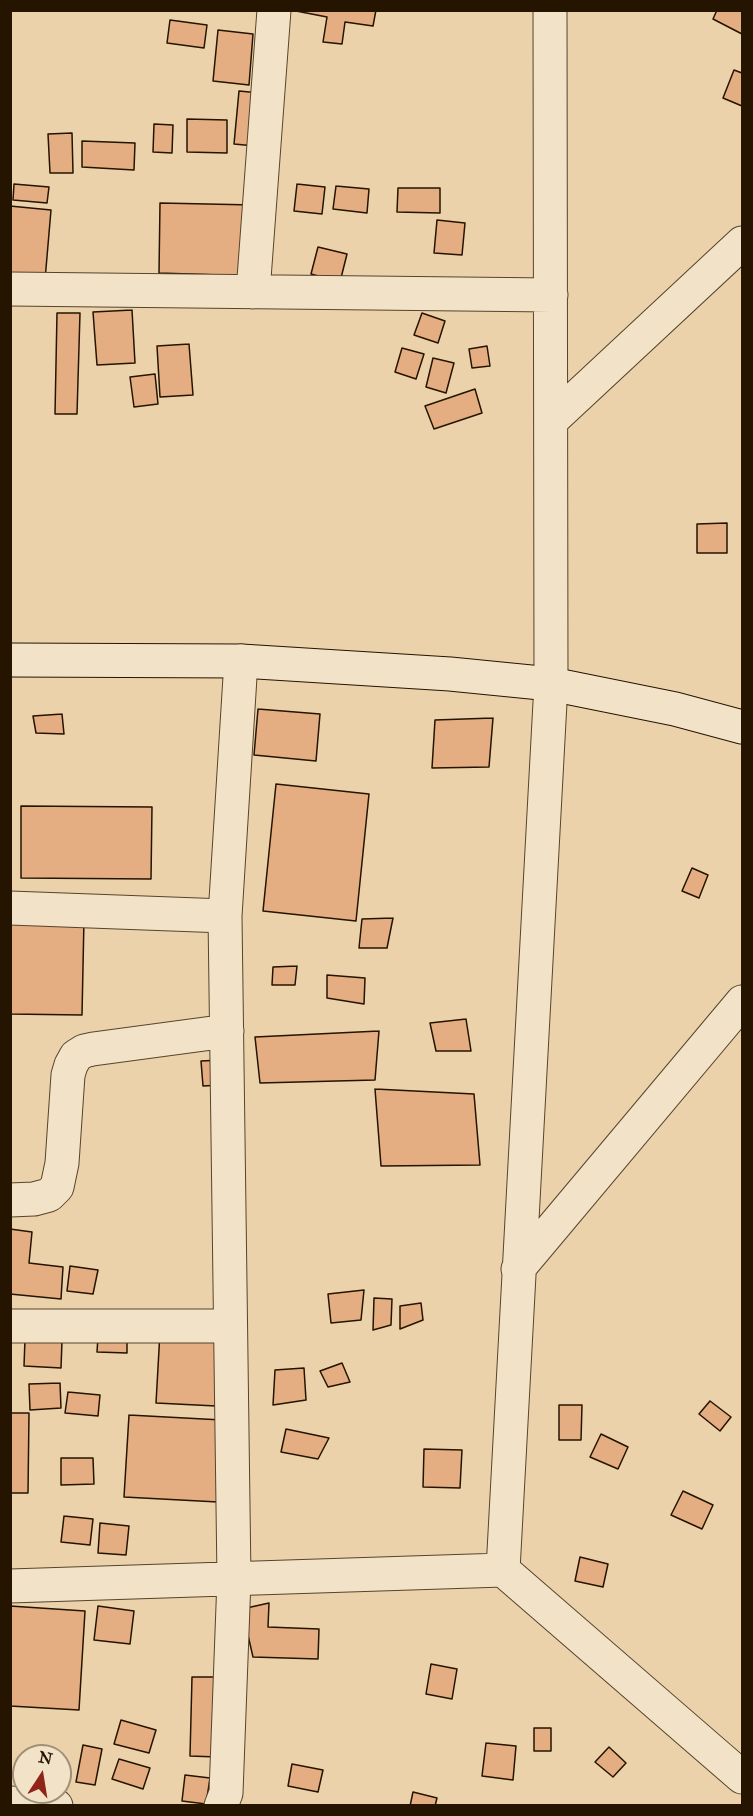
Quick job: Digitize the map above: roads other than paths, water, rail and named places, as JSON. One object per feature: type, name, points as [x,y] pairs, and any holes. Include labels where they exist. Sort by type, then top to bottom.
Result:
[{"type":"street","points":[[253,292],[274,10]]},
{"type":"street","points":[[503,1570],[551,684],[550,10]]},
{"type":"street","points":[[551,421],[742,243]]},
{"type":"street","points":[[10,288],[551,295]]},
{"type":"street","points":[[10,660],[241,661],[450,674],[551,684],[675,709],[742,727]]},
{"type":"street","points":[[221,1806],[226,1792],[234,1579],[225,916],[241,661]]},
{"type":"street","points":[[10,908],[225,916]]},
{"type":"street","points":[[518,1269],[742,1002]]},
{"type":"street","points":[[10,1200],[34,1200],[49,1195],[57,1187],[62,1163],[68,1075],[76,1056],[93,1049],[227,1031]]},
{"type":"street","points":[[10,1326],[230,1326]]},
{"type":"street","points":[[10,1586],[503,1570],[742,1777]]},
{"type":"street","points":[[10,1803],[56,1806]]}]
